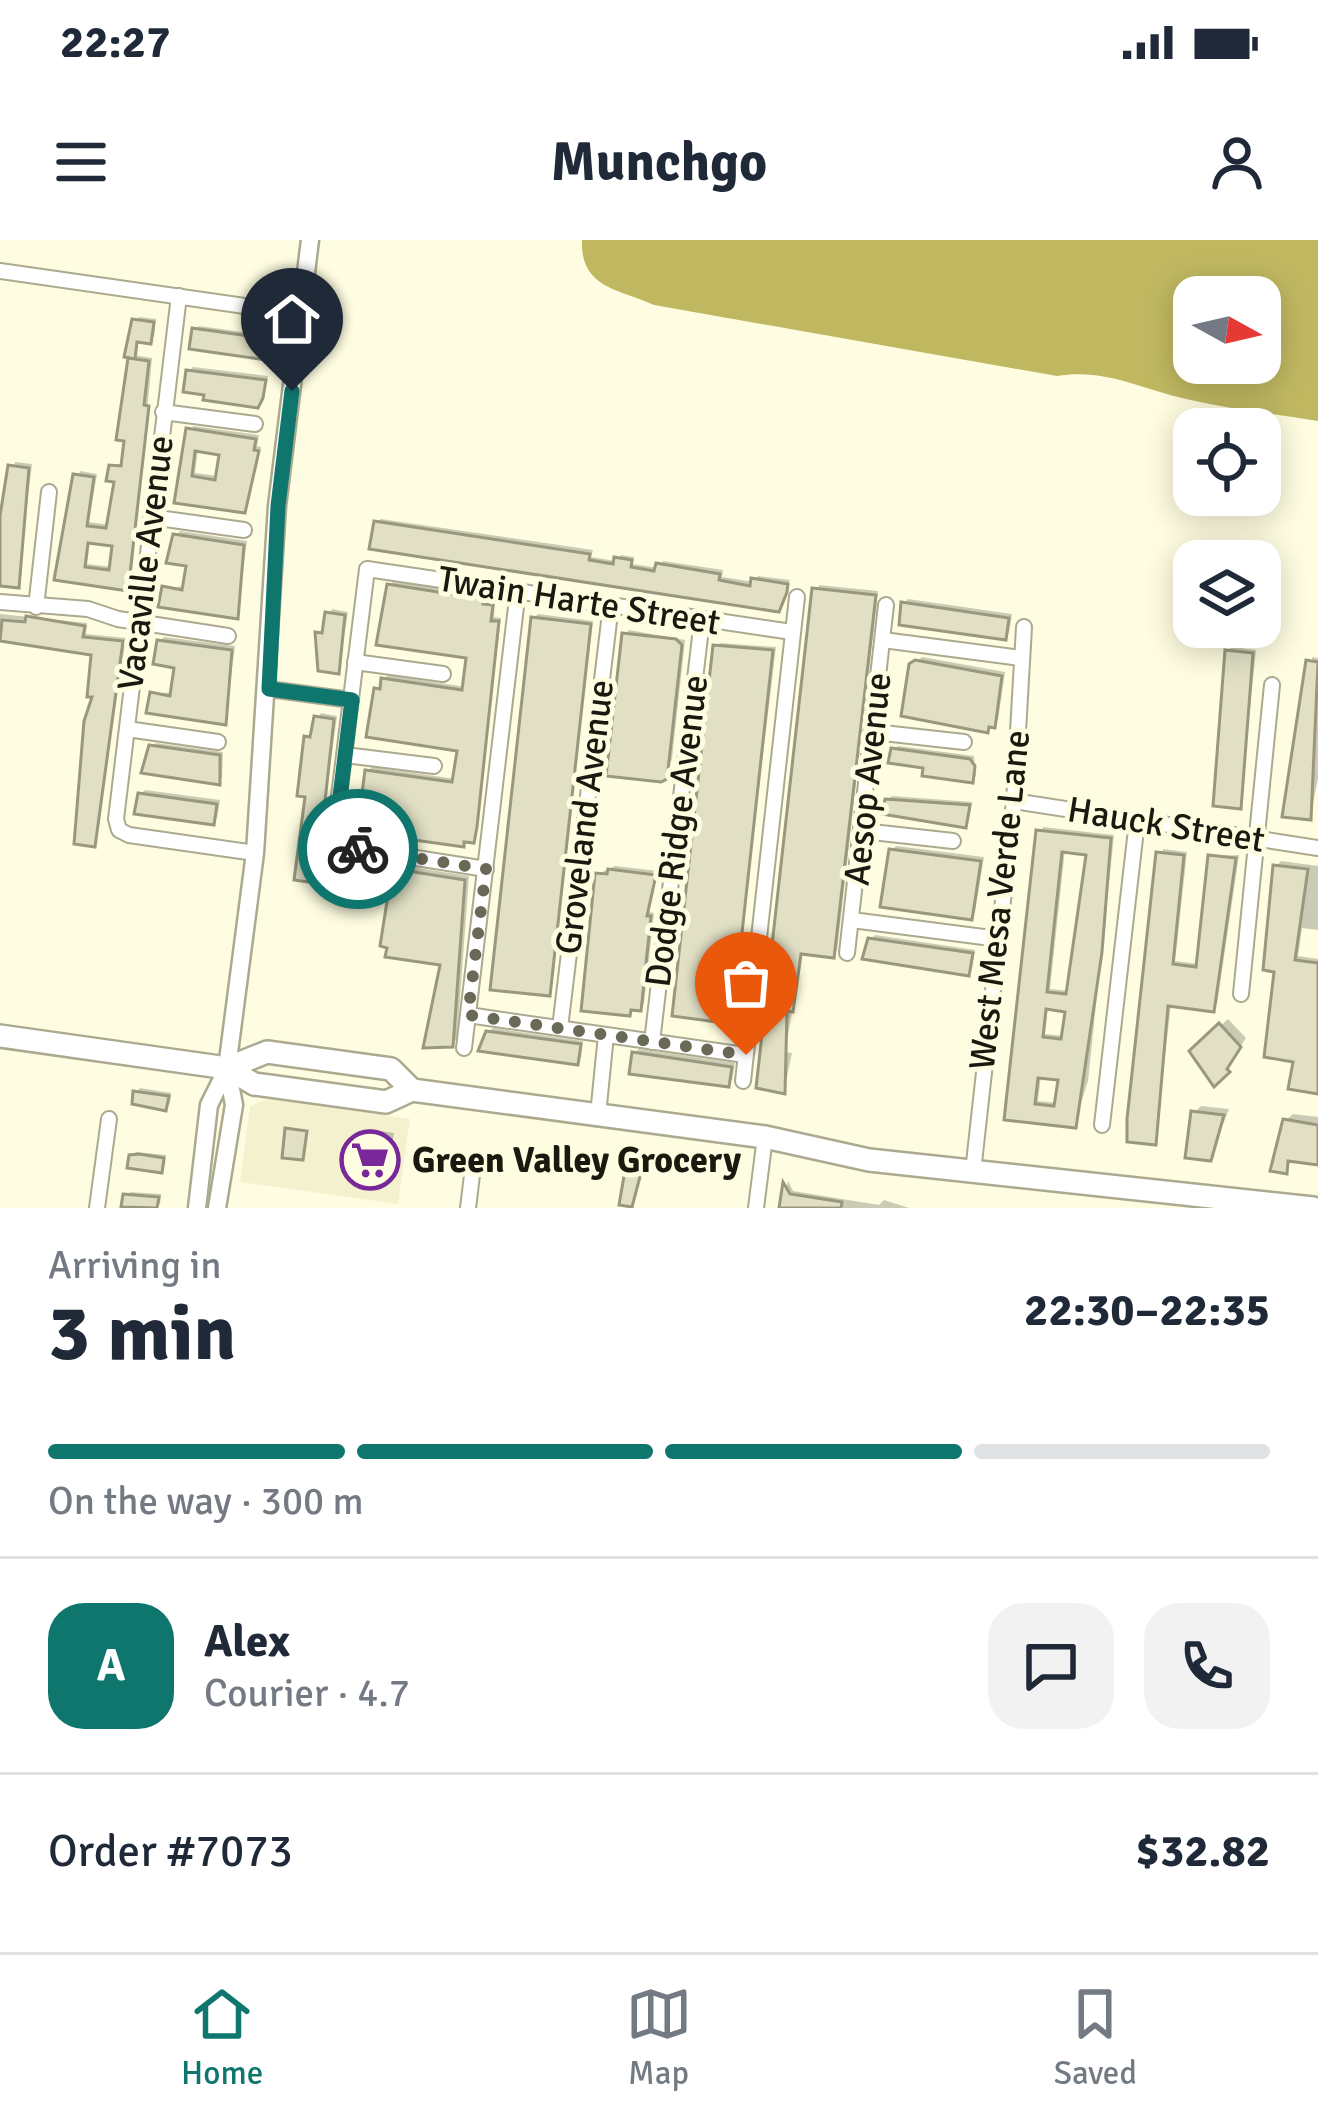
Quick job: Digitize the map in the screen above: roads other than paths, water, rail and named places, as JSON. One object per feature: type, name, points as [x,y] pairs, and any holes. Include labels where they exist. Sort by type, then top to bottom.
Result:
[{"type":"main road","points":[[0,1036],[227,1068],[254,1084],[386,1102],[412,1090],[765,1137],[869,1160],[1313,1208]]},
{"type":"main road","points":[[227,1068],[267,1052],[391,1069],[412,1090]]},
{"type":"street","points":[[217,1208],[233,1105],[227,1068],[255,853],[278,506],[310,240]]},
{"type":"street","points":[[0,271],[301,314]]},
{"type":"street","name":"Vacaville Avenue","points":[[179,296],[119,830],[255,853]]},
{"type":"street","points":[[164,412],[255,424]]},
{"type":"street","points":[[36,607],[49,493]]},
{"type":"street","points":[[151,517],[244,530]]},
{"type":"street","name":"Twain Harte Street","points":[[356,662],[367,569],[792,632]]},
{"type":"street","points":[[464,1048],[518,590]]},
{"type":"street","points":[[743,1082],[797,597]]},
{"type":"street","points":[[0,602],[88,609],[228,635]]},
{"type":"street","name":"Groveland Avenue","points":[[560,1028],[611,605]]},
{"type":"street","name":"Aesop Avenue","points":[[848,953],[886,605]]},
{"type":"street","name":"Dodge Ridge Avenue","points":[[652,1042],[702,620]]},
{"type":"street","name":"West Mesa Verde Lane","points":[[973,1172],[1014,801],[1024,628]]},
{"type":"street","points":[[883,640],[1021,658]]},
{"type":"street","points":[[330,869],[356,662],[443,674]]},
{"type":"street","points":[[1241,994],[1272,685]]},
{"type":"street","points":[[269,689],[352,700]]},
{"type":"street","points":[[127,729],[218,742]]},
{"type":"street","points":[[874,732],[964,742]]},
{"type":"street","points":[[345,755],[434,766]]},
{"type":"street","name":"Hauck Street","points":[[1014,801],[1318,848]]},
{"type":"street","points":[[1102,1125],[1136,821]]},
{"type":"street","points":[[863,831],[953,841]]},
{"type":"street","points":[[334,845],[486,869]]},
{"type":"street","points":[[852,920],[999,939]]},
{"type":"street","points":[[468,1015],[746,1055]]},
{"type":"street","points":[[598,1114],[606,1035]]},
{"type":"street","points":[[197,1208],[209,1105],[227,1068]]},
{"type":"street","points":[[97,1208],[109,1119]]},
{"type":"street","points":[[756,1208],[765,1137]]},
{"type":"street","points":[[468,1208],[473,1167]]},
{"type":"place","name":"Green Valley Grocery","points":[[370,1160]]}]
